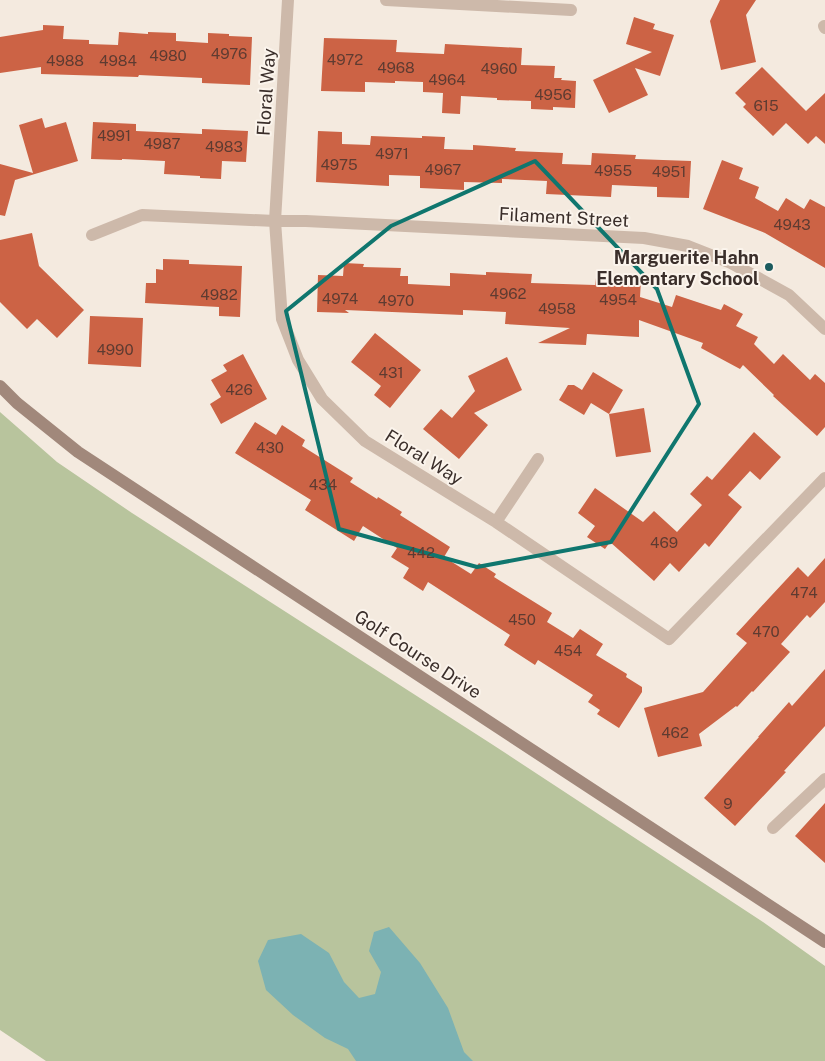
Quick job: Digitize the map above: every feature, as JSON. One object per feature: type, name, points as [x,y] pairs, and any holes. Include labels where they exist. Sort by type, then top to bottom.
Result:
[{"type":"street","name":"Floral Way","points":[[288,0],[275,221],[282,319],[298,360],[322,399],[365,441],[496,522],[669,639],[825,478]]},
{"type":"street","points":[[386,0],[571,10]]},
{"type":"street","name":"Filament Street","points":[[92,235],[142,214],[644,238],[688,246],[731,263],[789,295],[825,329]]},
{"type":"street","name":"Golf Course Drive","points":[[0,386],[17,403],[78,452],[825,942]]},
{"type":"street","points":[[496,522],[538,459]]},
{"type":"street","points":[[773,828],[825,779]]},
{"type":"highlighted area","points":[[535,161],[657,289],[699,404],[611,542],[477,567],[339,529],[286,311],[391,226]]},
{"type":"green space","points":[[0,412],[57,462],[132,513],[490,743],[763,922],[825,966],[825,1061],[46,1061],[0,1030]]},
{"type":"water","points":[[389,927],[420,963],[448,1008],[464,1052],[473,1061],[356,1061],[348,1049],[325,1038],[293,1015],[266,990],[258,961],[268,940],[301,934],[329,953],[344,982],[359,998],[375,994],[381,972],[369,951],[374,932]]},
{"type":"building","points":[[720,0],[756,0],[746,15],[756,62],[721,70],[710,21]]},
{"type":"building","points":[[634,17],[655,24],[653,29],[674,35],[660,76],[635,68],[648,95],[609,113],[593,80],[652,52],[626,44]]},
{"type":"building","points":[[43,25],[64,26],[63,39],[89,40],[89,44],[118,45],[119,32],[176,33],[176,41],[208,43],[208,33],[252,37],[250,85],[202,83],[202,78],[41,74],[41,67],[0,73],[0,37],[43,30]]},
{"type":"building","points":[[324,38],[397,40],[396,52],[444,54],[445,44],[522,48],[521,65],[555,66],[554,78],[576,81],[575,108],[531,109],[531,101],[461,96],[460,114],[442,113],[443,93],[423,92],[423,82],[365,82],[365,92],[321,91]]},
{"type":"building","points":[[762,67],[806,111],[825,93],[825,144],[816,136],[808,144],[786,123],[773,136],[743,107],[746,104],[735,93]]},
{"type":"building","points":[[42,118],[45,128],[66,122],[78,161],[15,180],[5,216],[0,215],[0,164],[33,173],[19,125]]},
{"type":"building","points":[[93,122],[136,124],[136,131],[202,134],[202,129],[248,131],[246,162],[222,161],[221,179],[164,174],[165,161],[91,159]]},
{"type":"building","points":[[318,131],[342,132],[342,144],[370,145],[371,136],[445,137],[444,149],[473,150],[473,145],[516,148],[515,151],[563,153],[562,164],[591,165],[592,153],[636,155],[635,159],[691,161],[689,198],[657,197],[657,187],[612,185],[611,197],[546,194],[547,181],[502,179],[502,183],[464,182],[464,190],[420,188],[420,176],[389,175],[389,186],[316,182]]},
{"type":"building","points":[[722,160],[743,168],[739,179],[759,187],[755,198],[778,211],[786,198],[804,209],[810,199],[825,207],[825,268],[765,233],[703,209]]},
{"type":"building","points":[[32,233],[39,266],[84,310],[57,338],[37,319],[27,329],[0,302],[0,240]]},
{"type":"building","points":[[163,259],[189,260],[189,264],[242,266],[240,317],[219,316],[219,307],[145,303],[146,283],[156,283],[156,269],[163,270]]},
{"type":"building","points":[[344,263],[364,264],[363,267],[401,268],[400,276],[408,276],[408,284],[450,286],[450,273],[486,275],[486,272],[532,274],[531,283],[595,285],[596,278],[641,280],[640,297],[672,307],[676,295],[721,310],[724,304],[743,314],[736,326],[758,337],[754,344],[774,364],[783,354],[810,380],[815,374],[825,383],[825,427],[817,436],[773,396],[743,365],[740,369],[701,348],[703,343],[639,320],[639,337],[587,334],[586,345],[538,343],[570,328],[505,324],[506,312],[463,310],[463,315],[345,310],[349,313],[317,312],[318,275],[343,276]]},
{"type":"building","points":[[90,316],[143,318],[141,367],[88,364]]},
{"type":"building","points":[[375,333],[421,370],[390,408],[374,395],[381,386],[351,362]]},
{"type":"building","points":[[243,354],[267,399],[221,424],[210,404],[221,397],[211,380],[227,371],[223,365]]},
{"type":"building","points":[[507,357],[522,390],[474,413],[488,425],[459,459],[423,429],[441,409],[452,418],[475,391],[468,376]]},
{"type":"building","points":[[593,372],[623,390],[609,414],[591,403],[584,415],[559,400],[568,385],[574,385],[582,390]]},
{"type":"building","points":[[644,408],[651,452],[616,457],[609,414]]},
{"type":"building","points":[[255,422],[276,435],[282,425],[305,440],[302,446],[353,478],[350,482],[402,512],[400,515],[450,547],[444,557],[471,574],[479,563],[496,574],[494,577],[552,613],[547,622],[573,638],[580,629],[603,644],[596,655],[627,674],[626,677],[642,687],[642,692],[619,728],[597,714],[600,710],[588,702],[593,695],[538,660],[535,665],[504,645],[510,635],[428,582],[423,591],[403,578],[409,568],[391,557],[397,548],[363,526],[354,541],[305,510],[311,500],[235,453]]},
{"type":"building","points":[[754,432],[781,457],[760,480],[750,471],[728,495],[742,507],[709,547],[705,543],[679,572],[670,563],[654,581],[610,542],[605,549],[587,537],[595,526],[578,513],[595,488],[643,522],[654,511],[677,532],[702,505],[690,494],[707,476],[712,480]]},
{"type":"building","points":[[825,558],[825,602],[810,618],[807,615],[781,644],[790,652],[737,707],[699,734],[702,746],[658,757],[644,708],[703,692],[747,643],[736,634],[798,567],[808,577]]},
{"type":"building","points":[[825,669],[825,726],[784,771],[786,772],[735,826],[704,798],[789,702],[792,706]]},
{"type":"building","points":[[825,803],[825,863],[795,836]]},
{"type":"place","name":"Marguerite Hahn Elementary School","points":[[769,267]]}]
